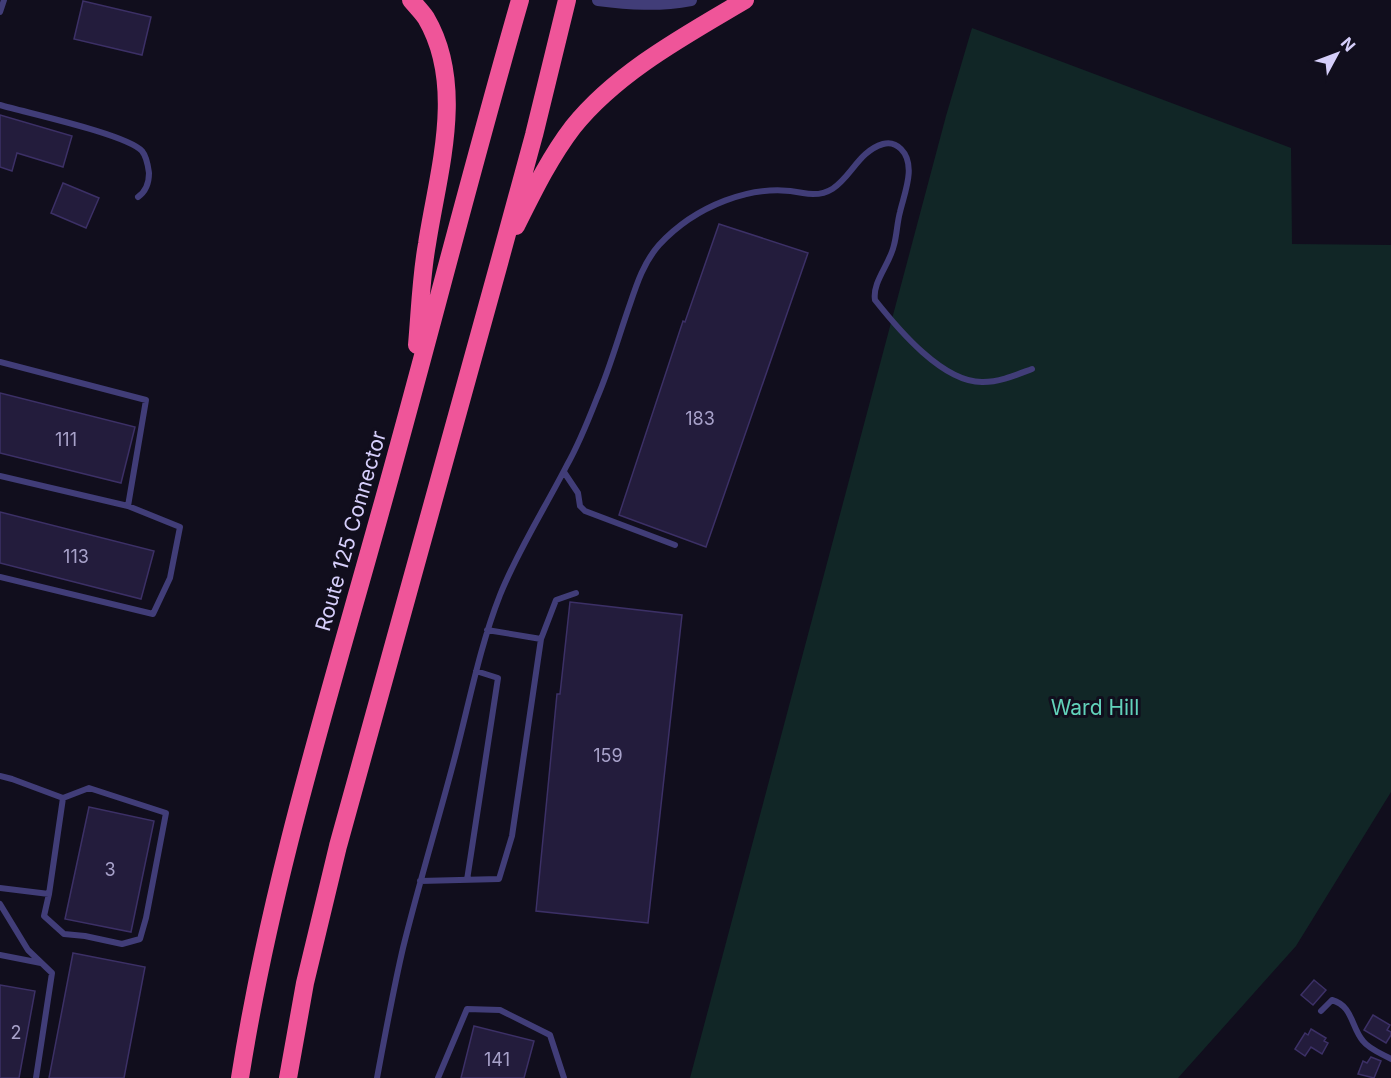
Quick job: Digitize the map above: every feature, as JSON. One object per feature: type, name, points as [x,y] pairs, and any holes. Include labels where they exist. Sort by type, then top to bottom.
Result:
[{"type":"highway","points":[[411,0],[425,18],[437,46],[448,101],[447,129],[422,279],[414,389]]},
{"type":"highway","name":"Route 125 Connector","points":[[240,1078],[246,1038],[282,865],[520,0]]},
{"type":"highway","points":[[288,1078],[305,983],[338,846],[502,255],[567,0]]},
{"type":"highway","points":[[502,255],[550,161],[575,126],[635,68],[745,0]]},
{"type":"street","points":[[598,0],[631,4],[671,4],[691,0]]},
{"type":"lane","points":[[0,12],[4,0]]},
{"type":"lane","points":[[0,105],[123,139],[141,151],[148,164],[149,178],[144,192],[138,198]]},
{"type":"lane","points":[[377,1078],[402,950],[487,630],[501,592],[564,472],[599,395],[642,268],[658,246],[679,227],[711,207],[738,196],[782,190],[817,195],[828,193],[869,152],[886,142],[894,143],[902,149],[906,156],[907,184],[894,245],[888,264],[877,282],[875,300],[917,348],[945,370],[967,380],[980,382],[1000,380],[1032,369]]},
{"type":"lane","points":[[0,362],[146,400],[128,506]]},
{"type":"lane","points":[[564,472],[578,493],[580,506],[585,511],[675,545]]},
{"type":"lane","points":[[0,476],[128,506],[180,527],[170,578],[153,614],[0,577]]},
{"type":"lane","points":[[420,881],[499,879],[512,836],[541,639],[556,600],[576,593]]},
{"type":"lane","points":[[487,630],[541,639]]},
{"type":"lane","points":[[467,880],[498,678],[476,670]]},
{"type":"lane","points":[[0,776],[63,798],[89,789],[166,813],[140,939],[122,944],[64,934],[44,916],[63,798]]},
{"type":"lane","points":[[0,888],[48,894]]},
{"type":"lane","points":[[0,904],[28,950],[52,974],[36,1078]]},
{"type":"lane","points":[[0,955],[42,963]]},
{"type":"lane","points":[[1321,1011],[1332,1000],[1336,1001],[1350,1014],[1364,1043],[1391,1059]]},
{"type":"lane","points":[[438,1078],[467,1009],[500,1010],[550,1035],[564,1078]]},
{"type":"green space","name":"Ward Hill","points":[[972,28],[1291,148],[1292,244],[1391,245],[1391,792],[1296,946],[1178,1078],[690,1078],[946,116]]},
{"type":"building","points":[[83,1],[151,17],[142,55],[74,39]]},
{"type":"building","points":[[0,115],[72,136],[63,167],[17,153],[12,171],[0,167]]},
{"type":"building","points":[[63,183],[99,198],[86,228],[51,213]]},
{"type":"building","points":[[719,224],[808,253],[706,547],[619,515],[683,321],[685,322]]},
{"type":"building","points":[[0,393],[135,427],[121,483],[0,453]]},
{"type":"building","points":[[0,512],[154,551],[141,599],[0,563]]},
{"type":"building","points":[[570,602],[682,615],[648,923],[536,911],[557,694],[560,694]]},
{"type":"building","points":[[89,807],[154,821],[131,932],[65,919]]},
{"type":"building","points":[[73,953],[145,967],[124,1078],[49,1078]]},
{"type":"building","points":[[1314,980],[1326,990],[1313,1005],[1301,995]]},
{"type":"building","points":[[0,985],[35,991],[19,1078],[0,1078]]},
{"type":"building","points":[[1373,1015],[1390,1025],[1387,1030],[1391,1032],[1391,1035],[1386,1043],[1364,1030]]},
{"type":"building","points":[[474,1026],[534,1041],[524,1078],[461,1078]]},
{"type":"building","points":[[1311,1029],[1326,1038],[1324,1041],[1328,1043],[1322,1054],[1311,1047],[1305,1056],[1295,1049],[1305,1033],[1308,1035]]},
{"type":"building","points":[[1371,1057],[1381,1061],[1374,1078],[1358,1074],[1363,1061],[1367,1063]]}]
